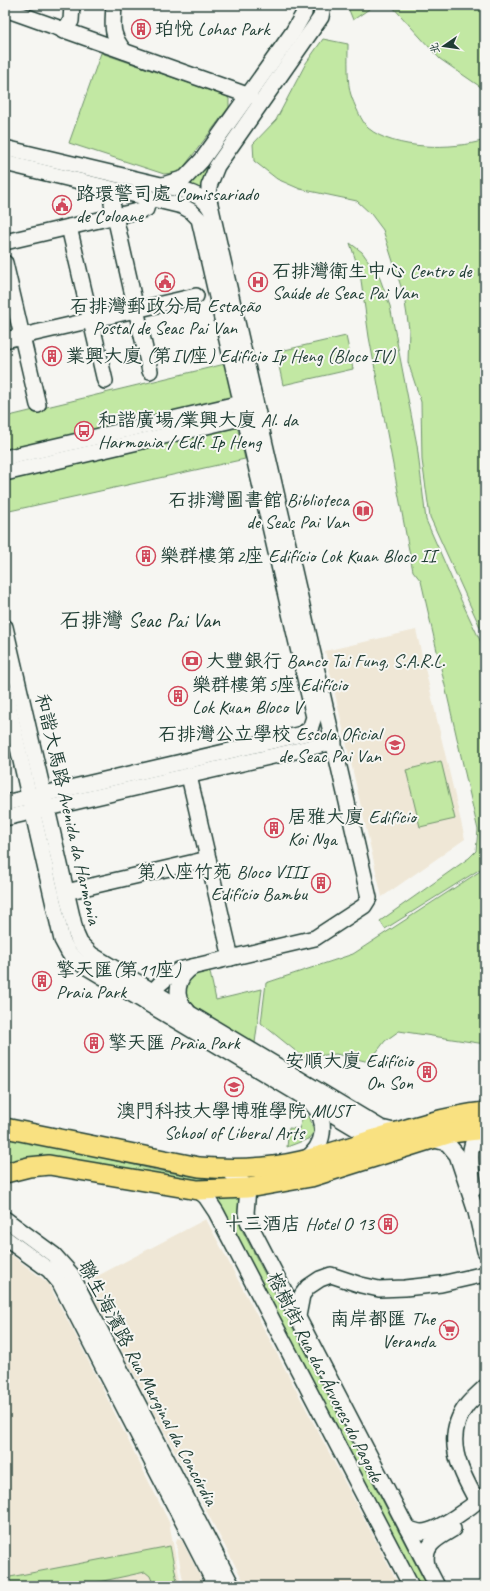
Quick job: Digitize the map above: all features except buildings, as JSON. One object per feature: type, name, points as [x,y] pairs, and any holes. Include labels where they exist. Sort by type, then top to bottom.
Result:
[{"type":"main road","points":[[5,1173],[29,1167],[49,1165],[198,1190],[248,1188],[311,1177],[359,1161],[447,1117],[485,1112]]},
{"type":"main road","points":[[5,1128],[199,1167],[228,1170],[258,1168],[301,1161],[374,1139],[431,1139],[451,1133],[485,1130]]},
{"type":"main road","points":[[359,1161],[371,1150],[374,1139]]},
{"type":"street","points":[[63,31],[71,21],[72,5]]},
{"type":"street","points":[[114,5],[112,31],[116,41],[124,51]]},
{"type":"street","points":[[160,186],[180,181],[190,175],[250,96],[299,23],[306,10],[305,5]]},
{"type":"street","points":[[302,734],[310,729],[314,717],[250,408],[211,210],[209,186],[217,166],[320,17],[324,5]]},
{"type":"street","points":[[5,9],[63,31],[250,96]]},
{"type":"street","points":[[5,148],[195,194],[208,204],[211,210]]},
{"type":"street","points":[[5,163],[182,206],[191,211],[199,219],[250,408],[333,735],[369,892],[368,900],[362,908],[315,938],[179,970],[168,976],[149,996]]},
{"type":"street","points":[[5,242],[69,227],[113,210],[146,209],[148,198]]},
{"type":"street","points":[[113,210],[150,371]]},
{"type":"street","points":[[69,227],[105,381]]},
{"type":"street","points":[[5,263],[38,405]]},
{"type":"street","points":[[5,340],[196,296]]},
{"type":"street","points":[[5,458],[250,408]]},
{"type":"street","points":[[5,472],[250,408]]},
{"type":"street","name":"和諧大馬路 Avenida da Harmonia","points":[[5,627],[62,940],[69,953],[80,963],[149,996],[192,1014],[399,1140]]},
{"type":"street","name":"和諧大馬路 Avenida da Harmonia","points":[[5,691],[66,892],[76,934],[80,943],[87,951],[149,996],[309,1100],[374,1139]]},
{"type":"street","points":[[5,818],[38,803],[302,734],[333,735]]},
{"type":"street","points":[[5,803],[38,803],[189,776],[333,735]]},
{"type":"street","points":[[189,776],[231,958]]},
{"type":"street","points":[[66,892],[208,859]]},
{"type":"street","points":[[192,1014],[180,1001],[178,993],[179,984],[188,970],[196,966]]},
{"type":"street","points":[[301,1161],[310,1156],[317,1148],[322,1138],[323,1128],[321,1117],[316,1107],[309,1100]]},
{"type":"street","points":[[365,1118],[370,1125],[374,1139]]},
{"type":"street","points":[[476,1212],[471,1152],[472,1144],[476,1137],[485,1130]]},
{"type":"street","points":[[431,1139],[447,1143],[453,1148],[476,1212],[485,1251]]},
{"type":"street","points":[[228,1170],[248,1188]]},
{"type":"street","name":"榕樹街 Rua das Árvores do Pagode","points":[[248,1188],[246,1212],[248,1221],[438,1586]]},
{"type":"street","name":"榕樹街 Rua das Árvores do Pagode","points":[[198,1190],[206,1197],[216,1212],[410,1586]]},
{"type":"street","name":"聯生海濱路 Rua Marginal da Concórdia","points":[[5,1219],[54,1255],[71,1274],[232,1586]]},
{"type":"street","name":"聯生海濱路 Rua Marginal da Concórdia","points":[[5,1238],[49,1270],[60,1283],[216,1586]]},
{"type":"street","points":[[298,1316],[302,1295],[308,1287],[320,1279],[331,1275],[367,1286],[405,1288],[441,1284],[485,1274]]},
{"type":"street","points":[[482,1501],[460,1470],[455,1448],[460,1418],[467,1405],[485,1387]]},
{"type":"street","points":[[407,1528],[417,1532],[429,1531],[482,1501]]},
{"type":"street","points":[[427,1565],[426,1551],[430,1544],[482,1501]]},
{"type":"shaded area","name":"石排灣公立學校 Escola Oficial de Seac Pai Van","points":[[416,630],[465,839],[382,897],[325,651]]},
{"type":"shaded area","points":[[206,1219],[399,1586],[246,1586],[155,1414],[86,1282]]},
{"type":"shaded area","points":[[5,1250],[48,1283],[78,1340],[169,1522],[181,1586],[5,1586]]},
{"type":"shaded area","points":[[177,1538],[181,1539],[205,1586],[184,1586],[176,1543]]},
{"type":"green space","points":[[347,5],[375,5],[353,20]]},
{"type":"green space","points":[[391,5],[485,5],[485,90],[440,59]]},
{"type":"green space","points":[[306,21],[309,24],[208,168],[204,179],[204,193],[187,186]]},
{"type":"green space","points":[[323,39],[348,44],[348,78],[352,98],[358,113],[366,126],[379,135],[393,141],[424,146],[457,145],[485,140],[485,638],[430,517],[422,460],[421,402],[408,362],[409,329],[404,296],[383,230],[371,214],[357,201],[300,189],[277,179],[254,161],[253,144],[276,120],[306,63]]},
{"type":"green space","points":[[101,53],[227,96],[229,99],[229,107],[180,172],[164,174],[69,143]]},
{"type":"green space","points":[[350,243],[362,252],[379,276],[390,306],[417,445],[426,520],[485,651],[485,866],[385,929],[380,921],[469,858],[476,851],[478,830],[421,581],[413,571],[369,337],[360,273]]},
{"type":"green space","points":[[346,336],[353,369],[283,385],[276,352]]},
{"type":"green space","points":[[225,364],[233,398],[5,451],[5,417]]},
{"type":"green space","points":[[237,426],[245,459],[5,512],[5,477]]},
{"type":"green space","points":[[441,761],[455,819],[420,827],[406,770]]},
{"type":"green space","points":[[485,868],[485,1044],[399,1031],[385,1041],[369,1062],[336,1054],[303,1057],[261,1023],[266,983],[353,954]]},
{"type":"green space","points":[[209,968],[216,1000],[262,989],[255,1043],[199,1013],[191,1005],[185,990],[188,980],[192,975]]},
{"type":"green space","points":[[304,1113],[310,1118],[314,1132],[308,1139],[287,1147],[289,1128],[299,1129]]},
{"type":"green space","points":[[5,1135],[156,1170],[215,1180],[217,1183],[5,1166]]},
{"type":"green space","points":[[239,1196],[238,1211],[241,1228],[427,1586],[418,1586],[217,1199]]},
{"type":"green space","points":[[170,1546],[178,1586],[154,1586],[150,1576],[145,1572],[80,1586],[5,1586],[5,1578]]},
{"type":"place","name":"珀悅 Lohas Park","points":[[141,29]]},
{"type":"place","name":"路環警司處 Comissariado de Coloane","points":[[62,205]]},
{"type":"place","name":"石排灣郵政分局 Estação Postal de Seac Pai Van","points":[[165,282]]},
{"type":"place","name":"石排灣衛生中心 Centro de Saúde de Seac Pai Van","points":[[258,282]]},
{"type":"place","name":"業興大廈 (第IV座) Edifício Ip Heng (Bloco IV)","points":[[52,356]]},
{"type":"place","name":"和諧廣場/業興大廈 Al. da Harmonia / Edf. Ip Heng","points":[[84,431]]},
{"type":"place","name":"石排灣圖書館 Biblioteca de Seac Pai Van","points":[[363,511]]},
{"type":"place","name":"樂群樓第2座 Edifício Lok Kuan Bloco II","points":[[146,556]]},
{"type":"place","name":"大豐銀行 Banco Tai Fung, S.A.R.L.","points":[[192,661]]},
{"type":"place","name":"樂群樓第5座 Edifício Lok Kuan Bloco V","points":[[178,696]]},
{"type":"place","name":"石排灣公立學校 Escola Oficial de Seac Pai Van","points":[[395,745]]},
{"type":"place","name":"居雅大廈 Edifício Koi Nga","points":[[274,828]]},
{"type":"place","name":"第八座竹苑 Bloco VIII Edifício Bambu","points":[[321,883]]},
{"type":"place","name":"擎天匯(第11座) Praia Park","points":[[42,981]]},
{"type":"place","name":"擎天匯 Praia Park","points":[[94,1043]]},
{"type":"place","name":"安順大廈 Edifício On Son","points":[[427,1072]]},
{"type":"place","name":"澳門科技大學博雅學院 MUST School of Liberal Arts","points":[[234,1087]]},
{"type":"place","name":"十三酒店 Hotel O 13","points":[[388,1224]]},
{"type":"place","name":"南岸都匯 The Veranda","points":[[449,1330]]},
{"type":"district","name":"石排灣 Seac Pai Van","points":[[140,620]]}]
